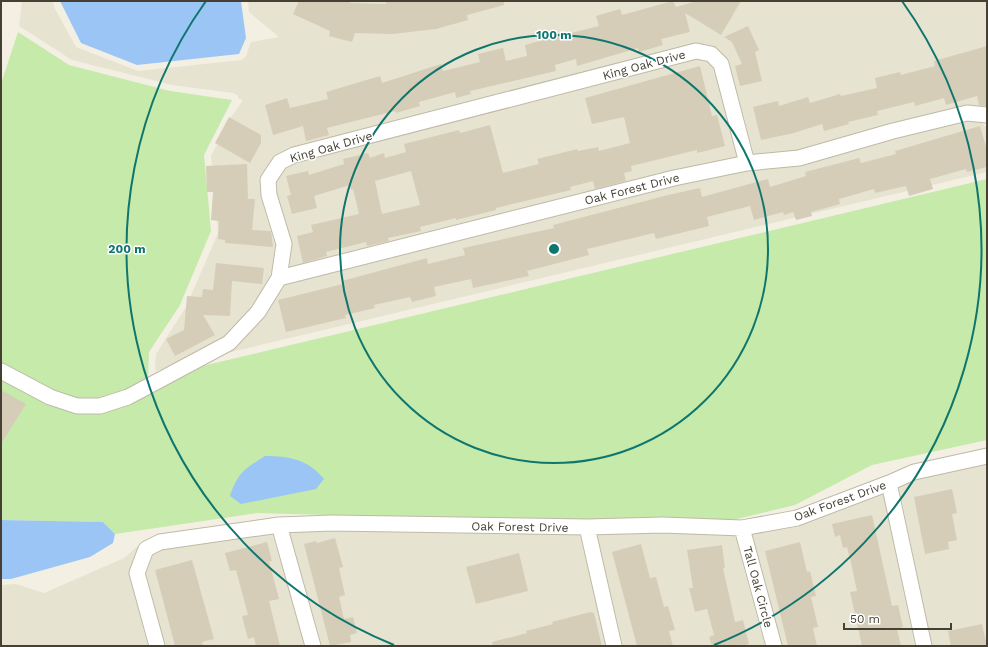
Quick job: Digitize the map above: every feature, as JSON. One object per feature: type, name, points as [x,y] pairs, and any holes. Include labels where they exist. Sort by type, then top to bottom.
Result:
[{"type":"street","name":"King Oak Drive","points":[[1,370],[50,397],[77,406],[100,406],[128,398],[229,343],[258,312],[280,278],[284,244],[269,195],[268,180],[280,162],[294,155],[696,51],[711,54],[721,64],[747,163]]},
{"type":"street","name":"Oak Forest Drive","points":[[280,278],[674,178],[747,163],[799,158],[893,131],[967,113],[987,114]]},
{"type":"street","name":"Oak Forest Drive","points":[[156,646],[137,573],[146,549],[160,542],[279,524],[332,523],[586,528],[663,525],[742,528],[797,518],[914,472],[987,456]]},
{"type":"street","points":[[889,483],[924,646]]},
{"type":"street","points":[[279,524],[313,646]]},
{"type":"street","points":[[586,528],[614,646]]},
{"type":"street","name":"Tall Oak Circle","points":[[742,528],[774,646]]},
{"type":"shaded area","points":[[22,1],[53,1],[54,7],[76,47],[138,71],[242,60],[246,56],[251,42],[279,37],[249,12],[248,1],[987,1],[987,107],[965,106],[798,151],[754,155],[729,61],[717,48],[698,44],[292,148],[273,159],[260,181],[261,198],[275,245],[272,273],[270,273],[271,278],[252,308],[223,338],[166,368],[155,371],[156,354],[186,307],[218,233],[211,156],[229,120],[243,100],[239,99],[237,95],[233,93],[172,85],[72,60],[19,26]]},
{"type":"shaded area","points":[[696,59],[706,61],[714,67],[737,157],[673,171],[289,268],[292,245],[277,194],[276,182],[286,167],[297,162]]},
{"type":"shaded area","points":[[967,121],[982,122],[987,129],[987,172],[223,354],[233,349],[264,317],[285,284],[676,185],[748,170],[802,165],[895,138]]},
{"type":"shaded area","points":[[987,463],[987,646],[932,646],[899,487],[916,479]]},
{"type":"shaded area","points":[[883,493],[915,646],[782,646],[752,533],[799,525]]},
{"type":"shaded area","points":[[331,531],[580,535],[606,646],[322,646],[289,532]]},
{"type":"shaded area","points":[[663,532],[735,535],[765,646],[623,646],[597,535]]},
{"type":"shaded area","points":[[272,533],[305,646],[165,646],[146,573],[153,554],[162,549]]},
{"type":"shaded area","points":[[149,539],[138,547],[129,575],[148,646],[1,646],[1,585],[16,584],[44,593],[124,558],[145,540]]},
{"type":"green space","points":[[18,32],[69,65],[170,91],[232,100],[204,155],[211,231],[180,305],[149,352],[148,379],[987,179],[987,440],[872,465],[795,505],[707,526],[257,513],[115,534],[103,522],[1,520],[1,84]]},
{"type":"water","points":[[60,1],[241,1],[246,38],[239,54],[137,65],[81,43]]},
{"type":"water","points":[[265,456],[297,460],[311,467],[324,479],[316,489],[241,504],[230,496],[236,481],[247,468]]},
{"type":"water","points":[[1,520],[103,522],[115,534],[113,543],[90,557],[11,579],[1,579]]},
{"type":"building","points":[[299,1],[350,1],[350,3],[386,4],[386,1],[504,1],[504,5],[467,15],[468,20],[436,29],[392,34],[355,33],[352,42],[329,36],[330,31],[293,14]]},
{"type":"building","points":[[673,1],[676,7],[697,1],[741,1],[721,35],[685,13],[690,32],[661,39],[663,45],[639,52],[638,48],[577,66],[576,59],[555,65],[556,71],[470,91],[471,94],[456,98],[455,92],[419,102],[420,106],[396,113],[395,111],[327,128],[329,135],[306,141],[303,126],[273,135],[265,105],[287,98],[290,108],[328,99],[326,92],[380,76],[382,83],[441,64],[443,71],[480,62],[478,54],[503,48],[506,61],[527,56],[525,45],[539,41],[538,38],[562,32],[563,35],[599,26],[596,16],[620,9],[622,15]]},
{"type":"building","points":[[748,26],[759,50],[755,52],[762,81],[740,86],[735,66],[742,64],[732,42],[724,37]]},
{"type":"building","points":[[987,46],[987,106],[979,105],[977,96],[946,105],[944,98],[915,106],[914,102],[877,111],[878,115],[848,122],[849,124],[824,131],[822,124],[794,133],[761,140],[753,107],[778,101],[779,106],[808,97],[810,103],[840,94],[841,96],[877,88],[875,78],[900,72],[901,75],[935,66],[934,61]]},
{"type":"building","points":[[700,66],[712,116],[717,115],[725,146],[697,153],[697,150],[631,166],[632,171],[624,173],[626,181],[595,189],[593,181],[570,187],[571,190],[496,208],[496,210],[420,227],[421,231],[388,238],[389,241],[367,246],[366,242],[326,252],[327,256],[303,263],[297,236],[313,232],[311,225],[359,214],[353,189],[351,190],[350,185],[314,196],[317,208],[292,214],[287,196],[291,195],[286,176],[308,171],[309,175],[344,164],[343,159],[368,153],[370,158],[384,153],[385,158],[406,152],[404,144],[459,130],[460,133],[490,125],[503,173],[539,164],[537,159],[577,149],[578,151],[598,147],[599,151],[630,143],[624,117],[592,124],[585,98]],"holes":[[[411,171],[420,205],[382,214],[375,181]]]},
{"type":"building","points":[[229,117],[261,135],[261,143],[250,163],[215,143]]},
{"type":"building","points":[[980,126],[987,150],[987,167],[967,172],[966,169],[930,179],[933,189],[909,196],[906,186],[875,193],[874,189],[839,199],[840,204],[811,212],[812,216],[796,220],[793,212],[784,215],[783,212],[754,220],[750,206],[707,217],[709,226],[656,239],[654,233],[587,249],[589,255],[527,271],[529,276],[473,288],[471,279],[434,287],[436,296],[412,302],[410,297],[374,305],[375,308],[345,315],[346,318],[286,332],[278,300],[343,284],[342,281],[427,258],[428,264],[465,255],[463,248],[554,228],[553,225],[668,195],[700,188],[702,197],[768,179],[770,187],[806,176],[805,172],[859,158],[861,163],[896,154],[895,151]]},
{"type":"building","points":[[247,164],[248,199],[255,199],[252,230],[271,231],[273,247],[225,243],[225,240],[218,239],[219,221],[211,220],[213,192],[207,192],[206,166]]},
{"type":"building","points":[[216,263],[264,268],[262,284],[232,281],[230,316],[203,315],[215,335],[175,356],[166,339],[184,330],[187,296],[202,297],[203,289],[213,290]]},
{"type":"building","points":[[1,390],[26,404],[1,444]]},
{"type":"building","points":[[952,489],[957,513],[952,514],[957,540],[948,542],[949,549],[925,554],[914,497]]},
{"type":"building","points":[[872,515],[892,606],[898,605],[903,627],[897,629],[901,646],[862,646],[850,592],[857,591],[851,563],[847,547],[843,548],[840,535],[835,537],[832,524]]},
{"type":"building","points":[[335,538],[343,567],[339,568],[345,595],[339,597],[344,619],[353,617],[357,633],[350,635],[351,642],[330,646],[304,544],[316,541],[317,543]]},
{"type":"building","points":[[267,542],[272,561],[269,561],[279,599],[269,601],[280,646],[256,646],[254,637],[248,639],[242,616],[248,615],[236,570],[230,571],[225,553]]},
{"type":"building","points":[[800,542],[807,572],[810,571],[816,596],[811,597],[818,627],[813,628],[817,646],[788,646],[765,551]]},
{"type":"building","points":[[641,544],[650,578],[656,577],[664,607],[668,606],[675,630],[669,631],[673,646],[637,646],[612,552]]},
{"type":"building","points":[[722,545],[725,568],[723,568],[735,622],[743,620],[749,644],[741,646],[712,646],[709,637],[714,635],[707,609],[695,612],[689,588],[693,588],[687,550]]},
{"type":"building","points":[[519,553],[528,591],[476,604],[466,567]]},
{"type":"building","points":[[192,560],[214,639],[202,642],[203,646],[175,646],[155,570]]},
{"type":"building","points":[[590,612],[594,613],[602,646],[493,646],[492,642],[527,633],[526,631],[553,624],[552,622]]},
{"type":"building","points":[[982,624],[987,646],[951,646],[948,631]]}]
